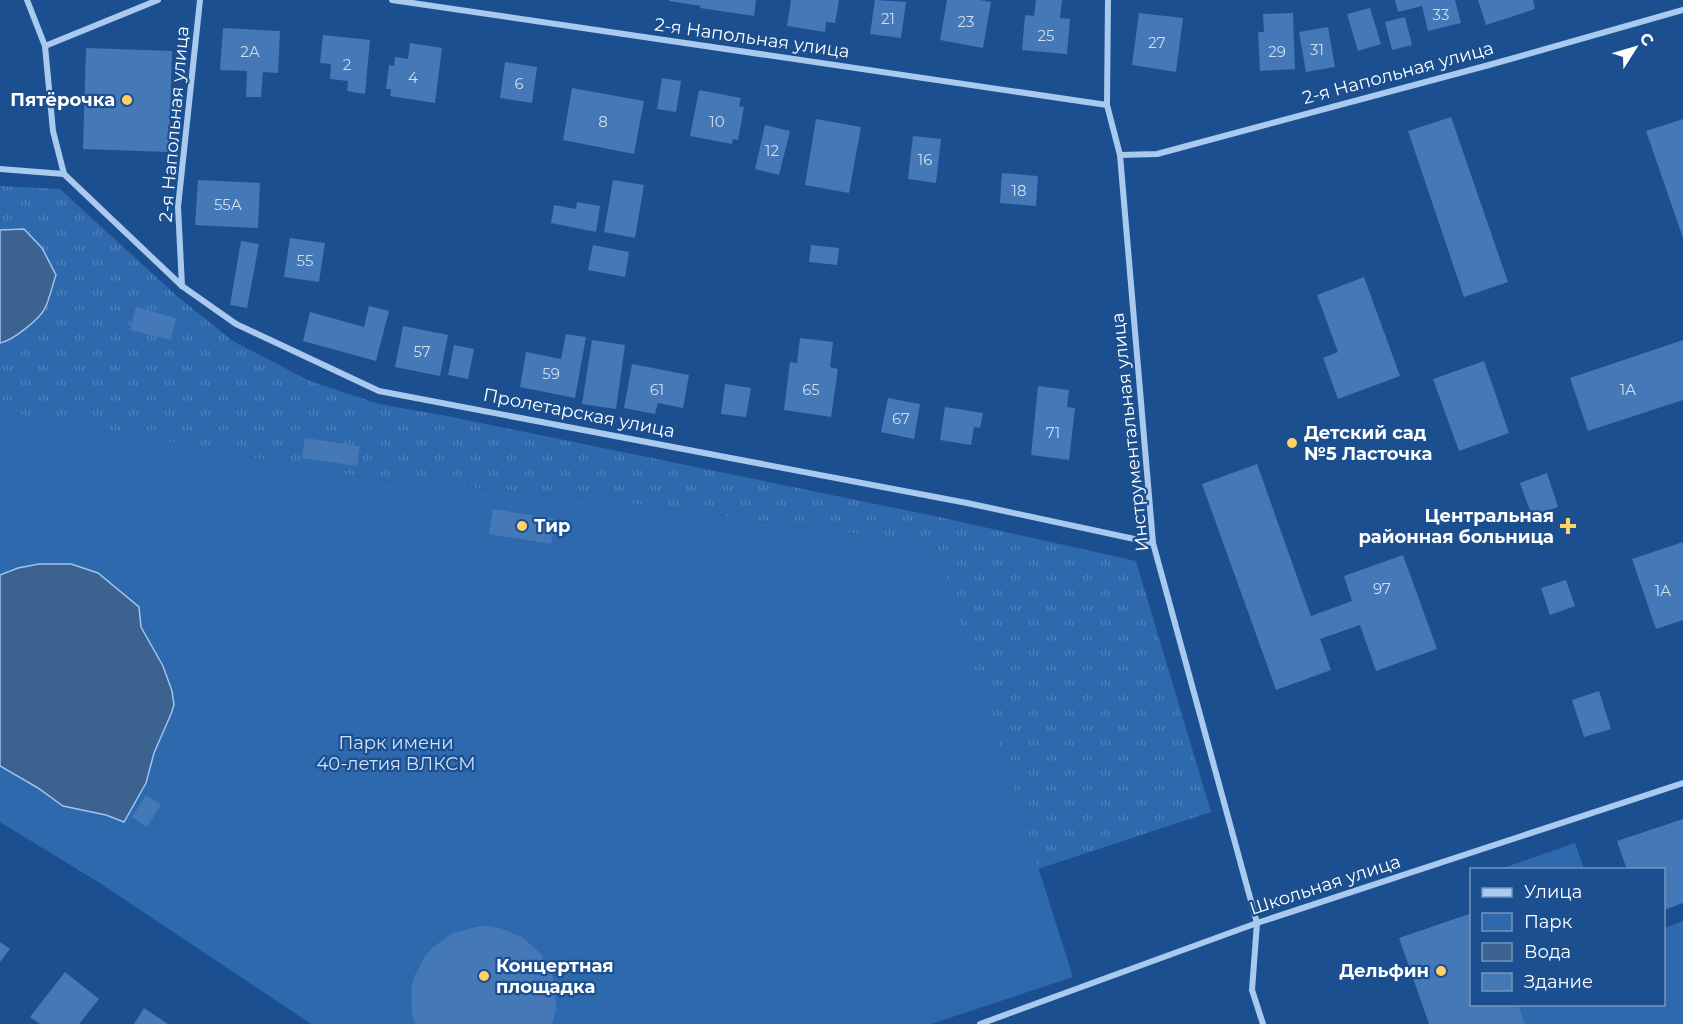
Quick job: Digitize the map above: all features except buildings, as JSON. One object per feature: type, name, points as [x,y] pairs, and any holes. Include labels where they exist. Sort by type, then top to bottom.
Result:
[{"type":"street","points":[[0,169],[64,174],[53,131],[45,46],[27,0]]},
{"type":"street","points":[[45,46],[158,0]]},
{"type":"street","name":"2-я Напольная улица","points":[[182,286],[178,207],[200,0]]},
{"type":"street","name":"2-я Напольная улица","points":[[392,0],[1107,105]]},
{"type":"street","name":"Инструментальная улица","points":[[1108,0],[1107,105],[1120,155],[1153,543],[1257,922],[1252,990],[1263,1024]]},
{"type":"street","name":"2-я Напольная улица","points":[[1120,155],[1157,154],[1489,65],[1683,10]]},
{"type":"street","name":"Пролетарская улица","points":[[64,174],[182,286],[236,324],[379,391],[968,503],[1153,543]]},
{"type":"street","name":"Школьная улица","points":[[980,1024],[1257,922],[1683,783]]},
{"type":"green space","points":[[0,186],[60,189],[178,297],[233,341],[310,381],[379,404],[939,517],[1136,561],[1211,812],[1038,869],[936,545],[584,497],[370,479],[0,411],[0,343],[6,342],[24,230],[0,230]]},
{"type":"green space","name":"Парк имени 40-летия ВЛКСМ","points":[[0,411],[370,479],[584,497],[936,545],[1073,977],[931,1024],[311,1024],[98,882],[0,822]]},
{"type":"green space","points":[[1575,843],[1584,868],[1503,868]]},
{"type":"green space","points":[[1683,921],[1683,1024],[1525,1024],[1518,1006],[1665,1006],[1665,928]]},
{"type":"water","points":[[24,229],[42,248],[56,275],[42,313],[18,334],[0,343],[0,230]]},
{"type":"water","points":[[39,564],[71,564],[98,573],[139,607],[141,627],[163,666],[172,691],[174,705],[154,753],[146,783],[124,822],[106,815],[63,806],[0,766],[0,575],[18,568]]},
{"type":"place","name":"Пятёрочка","points":[[127,100]]},
{"type":"place","name":"Детский сад №5 Ласточка","points":[[1292,443]]},
{"type":"place","name":"Тир","points":[[522,526]]},
{"type":"place","name":"Центральная районная больница","points":[[1568,526]]},
{"type":"place","name":"Дельфин","points":[[1441,971]]},
{"type":"place","name":"Концертная площадка","points":[[484,976]]}]
